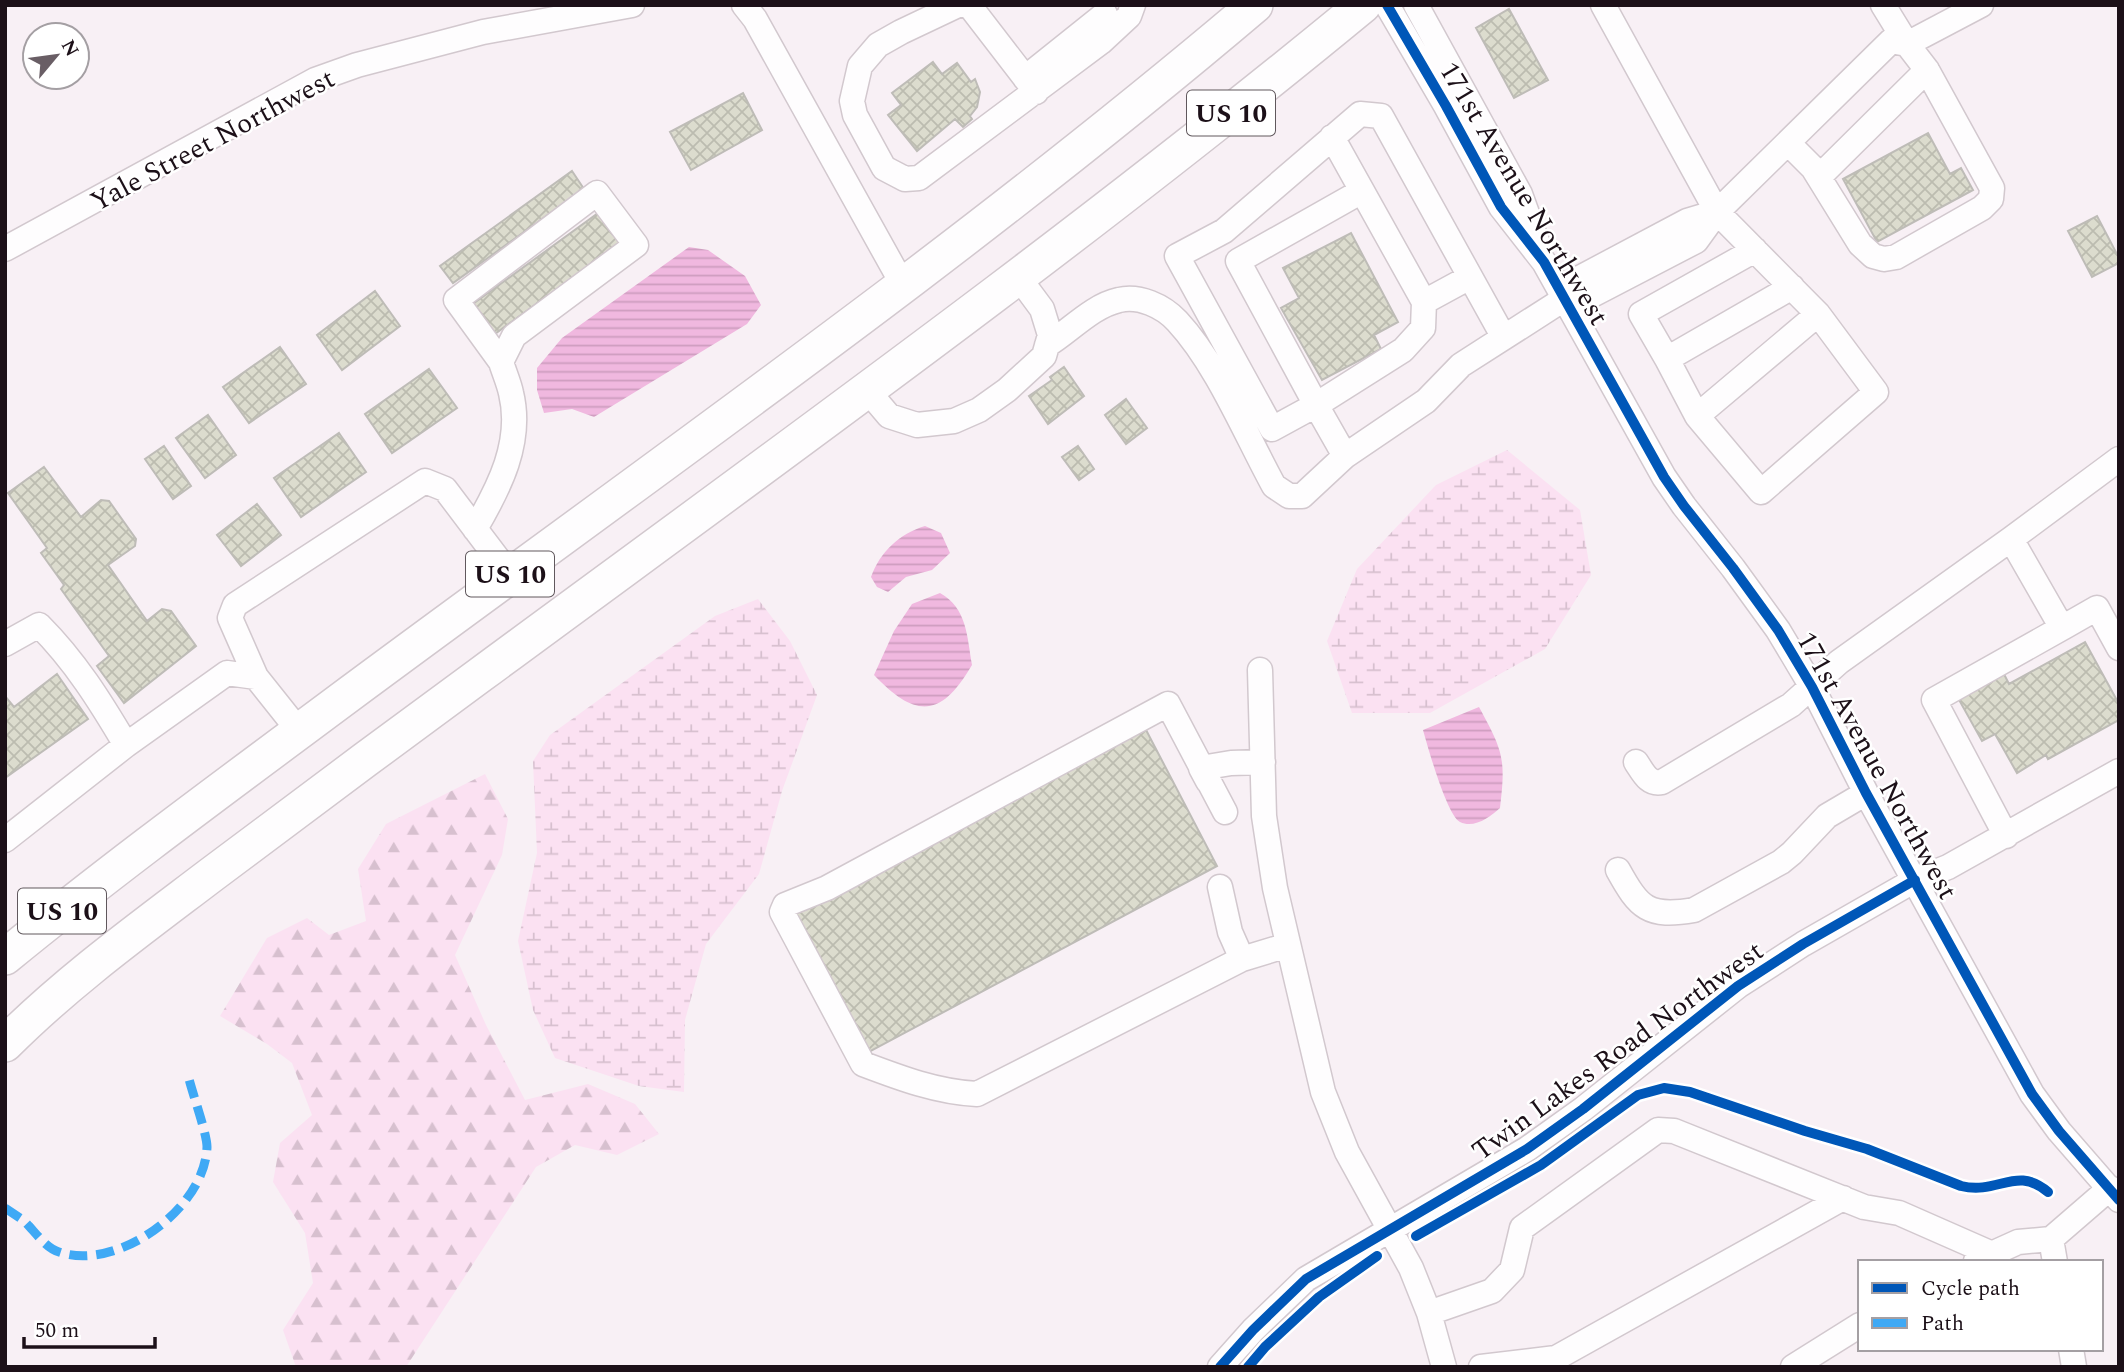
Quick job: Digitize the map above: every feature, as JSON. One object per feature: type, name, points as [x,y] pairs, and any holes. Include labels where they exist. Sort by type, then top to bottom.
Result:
[{"type":"highway","name":"US 10","points":[[5,957],[299,731],[903,285],[1119,119],[1255,5]]},
{"type":"highway","name":"US 10","points":[[5,1044],[67,986],[128,938],[347,773],[1019,278],[1183,151],[1363,5]]},
{"type":"street","name":"Yale Street Northwest","points":[[5,249],[315,80],[357,65],[483,32],[632,5]]},
{"type":"street","points":[[744,5],[755,19],[903,285]]},
{"type":"street","points":[[958,5],[878,45],[860,66],[852,101],[855,116],[884,168],[905,179],[919,178],[1030,85],[1105,14]]},
{"type":"street","points":[[969,5],[1030,85]]},
{"type":"street","points":[[1030,85],[1108,36],[1129,16],[1133,5]]},
{"type":"street","name":"171st Avenue Northwest","points":[[1387,5],[1501,207],[1544,262],[1664,477],[1756,598],[1812,687],[1866,793],[2032,1094],[2059,1131],[2116,1192]]},
{"type":"street","name":"171st Avenue Northwest","points":[[1416,5],[1520,194],[1544,262]]},
{"type":"street","points":[[1603,5],[1717,212],[1755,250],[1818,314],[1877,393],[1761,492],[1697,416],[1641,314],[1755,250]]},
{"type":"street","points":[[1788,143],[1813,168],[1860,244],[1873,256],[1884,259],[1896,257],[1992,200],[1992,188],[1927,70],[1907,44],[1884,5]]},
{"type":"street","points":[[1047,345],[1107,303],[1131,298],[1154,304],[1176,319],[1202,354],[1274,486],[1289,496],[1302,496],[1345,456],[1426,401],[1461,365],[1503,336],[1564,298],[1696,241],[1717,212],[1891,41],[1907,44],[1981,5]]},
{"type":"street","points":[[1819,177],[1927,70]]},
{"type":"street","points":[[1332,137],[1424,302],[1423,328],[1403,350],[1316,405],[1272,429],[1177,256],[1224,231],[1332,137],[1360,114],[1381,116],[1503,336]]},
{"type":"street","points":[[1238,261],[1362,191]]},
{"type":"street","points":[[475,529],[494,498],[507,467],[514,426],[511,392],[501,362],[456,300],[597,193],[636,244],[514,336],[501,362]]},
{"type":"street","points":[[1224,231],[1345,456]]},
{"type":"street","points":[[1424,302],[1470,277]]},
{"type":"street","points":[[867,390],[889,416],[917,425],[954,421],[979,410],[1007,390],[1044,356],[1050,335],[1042,309],[1019,278]]},
{"type":"street","points":[[1668,359],[1791,287]]},
{"type":"street","points":[[1697,416],[1818,314]]},
{"type":"street","points":[[1636,762],[1648,780],[1654,783],[1662,782],[1791,705],[1839,662],[2011,540],[2119,459]]},
{"type":"street","points":[[299,731],[256,677],[230,618],[235,606],[425,481],[445,489],[510,575]]},
{"type":"street","points":[[2011,540],[2062,628]]},
{"type":"street","points":[[2006,836],[1934,701],[2097,608],[2119,648]]},
{"type":"street","points":[[5,644],[39,625],[64,650],[92,687],[126,745]]},
{"type":"street","points":[[1260,670],[1264,816],[1275,888],[1323,1092],[1347,1152],[1411,1268],[1429,1313],[1444,1367]]},
{"type":"street","points":[[8,831],[227,673],[256,677]]},
{"type":"street","points":[[1225,812],[1168,704],[827,888],[785,905],[782,912],[863,1063],[917,1083],[959,1093],[977,1094],[1242,959],[1288,945]]},
{"type":"street","points":[[1201,768],[1263,762]]},
{"type":"street","name":"Twin Lakes Road Northwest","points":[[1220,1367],[1252,1330],[1306,1279],[1527,1149],[1583,1109],[1738,986],[1803,944],[1915,880],[1948,867],[2119,771]]},
{"type":"street","points":[[1618,870],[1632,896],[1646,909],[1681,912],[1694,910],[1781,862],[1827,816],[1866,793]]},
{"type":"street","points":[[1220,887],[1230,932],[1242,959]]},
{"type":"street","points":[[1429,1313],[1492,1291],[1512,1270],[1522,1228],[1658,1130],[1674,1130],[1864,1207],[1899,1213],[1982,1258],[2018,1242],[2054,1250],[2116,1192]]},
{"type":"street","points":[[1481,1367],[1556,1358],[1843,1199]]},
{"type":"street","points":[[1793,1367],[1858,1326]]},
{"type":"green space","points":[[1507,450],[1580,510],[1591,575],[1545,649],[1430,713],[1352,713],[1327,641],[1357,569],[1436,485]]},
{"type":"green space","points":[[758,599],[790,641],[817,695],[782,791],[759,874],[706,944],[685,1020],[684,1092],[639,1086],[555,1058],[533,1010],[518,941],[537,853],[533,761],[550,735],[715,616]]},
{"type":"green space","points":[[485,774],[508,819],[502,855],[455,955],[486,1025],[525,1100],[588,1084],[635,1104],[659,1134],[617,1155],[575,1145],[536,1167],[406,1367],[296,1367],[283,1330],[313,1283],[305,1233],[273,1182],[280,1143],[312,1115],[292,1063],[267,1044],[220,1016],[267,938],[307,918],[329,935],[366,921],[358,869],[386,824]]},
{"type":"shaded area","points":[[689,247],[708,250],[745,276],[761,305],[747,324],[594,417],[572,409],[544,413],[537,390],[537,368],[562,338]]},
{"type":"shaded area","points":[[925,526],[941,533],[950,553],[932,570],[906,577],[888,592],[877,587],[871,577],[885,552],[899,539]]},
{"type":"shaded area","points":[[940,593],[956,606],[961,615],[972,665],[950,695],[938,703],[915,705],[889,689],[874,675],[894,631],[912,604]]},
{"type":"shaded area","points":[[1479,707],[1501,755],[1503,777],[1500,808],[1482,821],[1465,824],[1455,817],[1449,807],[1423,730]]},
{"type":"building","points":[[1509,9],[1548,80],[1514,98],[1476,28]]},
{"type":"building","points":[[933,62],[942,74],[957,63],[971,82],[975,79],[980,92],[977,107],[970,116],[972,119],[963,127],[955,119],[917,151],[888,115],[901,105],[892,93]]},
{"type":"building","points":[[743,93],[762,130],[691,170],[670,132]]},
{"type":"building","points":[[1928,133],[1950,174],[1961,168],[1973,190],[1877,242],[1843,179]]},
{"type":"building","points":[[572,171],[584,189],[453,283],[440,266]]},
{"type":"building","points":[[601,211],[623,241],[492,336],[470,306]]},
{"type":"building","points":[[2097,216],[2119,258],[2119,263],[2092,277],[2068,231]]},
{"type":"building","points":[[1351,233],[1398,322],[1374,335],[1381,349],[1322,380],[1281,308],[1299,298],[1283,268]]},
{"type":"building","points":[[375,291],[400,326],[342,370],[317,335]]},
{"type":"building","points":[[280,347],[306,384],[249,423],[223,387]]},
{"type":"building","points":[[1064,367],[1084,396],[1048,424],[1029,396],[1052,380],[1050,377]]},
{"type":"building","points":[[429,369],[457,408],[392,453],[365,414]]},
{"type":"building","points":[[1126,399],[1147,428],[1126,444],[1105,415]]},
{"type":"building","points":[[208,415],[236,455],[205,478],[176,438]]},
{"type":"building","points":[[339,433],[366,472],[301,517],[274,478]]},
{"type":"building","points":[[164,446],[191,486],[173,499],[145,459]]},
{"type":"building","points":[[1078,446],[1094,469],[1079,480],[1062,457]]},
{"type":"building","points":[[44,467],[81,517],[101,500],[109,501],[136,539],[135,546],[108,565],[147,621],[162,609],[171,611],[196,646],[124,703],[97,666],[109,656],[61,589],[64,585],[41,553],[47,548],[8,493]]},
{"type":"building","points":[[257,504],[281,535],[241,566],[217,535]]},
{"type":"building","points":[[2085,642],[2119,704],[2119,720],[2048,759],[2046,755],[2017,773],[1995,734],[1982,741],[1958,698],[2004,674],[2009,684]]},
{"type":"building","points":[[57,674],[88,719],[5,778],[5,696],[14,707]]},
{"type":"building","points":[[1145,728],[1217,866],[867,1053],[793,915]]},
{"type":"marked path","points":[[5,1208],[23,1220],[54,1250],[82,1256],[106,1253],[131,1244],[154,1230],[175,1213],[191,1192],[202,1170],[207,1147],[189,1079]]},
{"type":"cycle path","points":[[1387,5],[1501,207],[1544,262],[1664,477],[1778,630],[1812,687],[1866,793],[2032,1094],[2059,1131],[2119,1200]]},
{"type":"cycle path","points":[[1220,1367],[1253,1330],[1306,1279],[1527,1149],[1583,1109],[1738,986],[1803,944],[1915,880]]},
{"type":"cycle path","points":[[1416,1236],[1541,1165],[1638,1095],[1664,1088],[1690,1092],[1867,1149],[1961,1186],[1974,1188],[2026,1181],[2037,1184],[2048,1192]]},
{"type":"cycle path","points":[[1248,1367],[1265,1347],[1319,1297],[1377,1256]]}]
